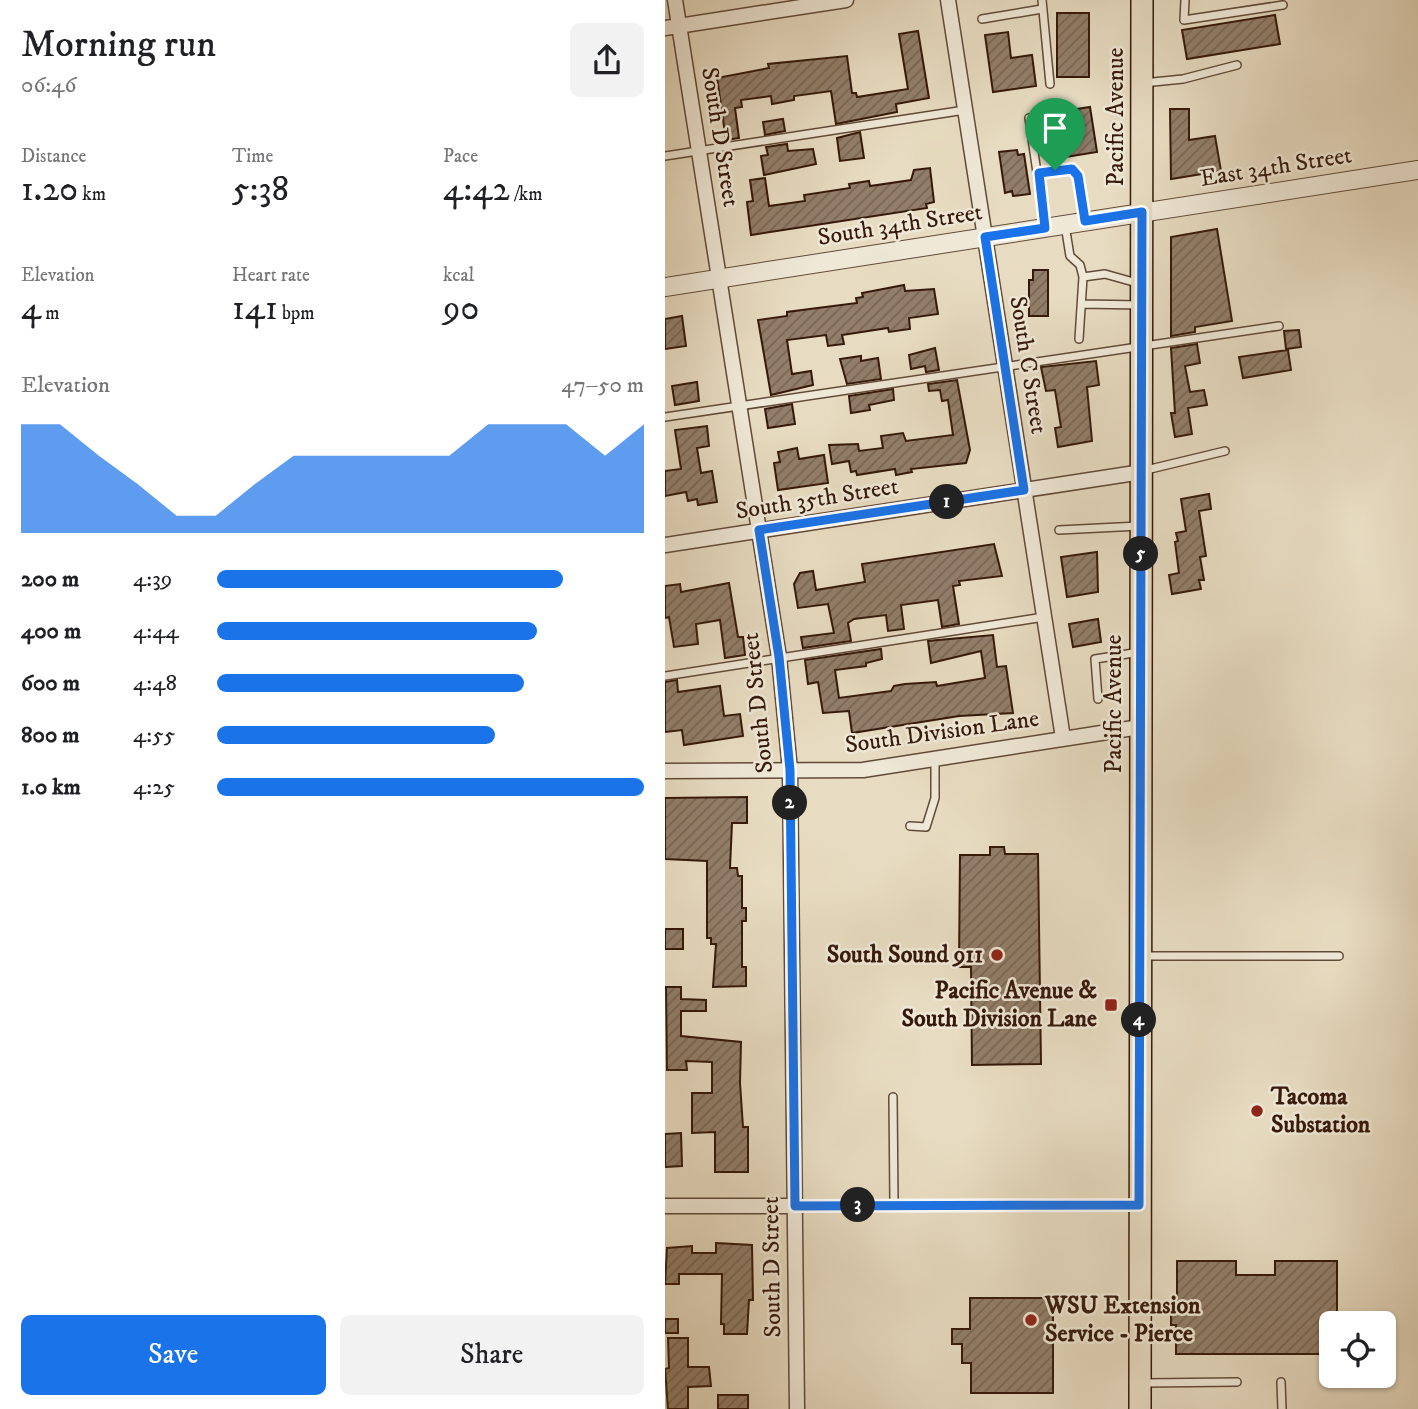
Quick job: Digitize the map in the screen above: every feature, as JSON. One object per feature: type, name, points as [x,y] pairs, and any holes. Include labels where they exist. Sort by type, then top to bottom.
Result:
[{"type":"main road","name":"Pacific Avenue","points":[[1140,1409],[1142,0]]},
{"type":"street","name":"South D Street","points":[[675,0],[672,26],[699,151],[779,657],[790,770],[797,1409]]},
{"type":"street","points":[[672,26],[779,5],[846,0]]},
{"type":"street","name":"South C Street","points":[[948,0],[1063,738]]},
{"type":"street","name":"East 34th Street","points":[[1142,212],[1418,170]]},
{"type":"street","name":"South 34th Street","points":[[665,286],[1142,212]]},
{"type":"street","name":"South 35th Street","points":[[665,545],[1142,471]]},
{"type":"street","name":"South Division Lane","points":[[665,771],[863,770],[935,761],[1140,727]]},
{"type":"street","points":[[665,1206],[795,1206]]},
{"type":"lane","points":[[1185,0],[1184,20],[1283,5]]},
{"type":"lane","points":[[982,19],[1042,4],[1050,83]]},
{"type":"lane","points":[[1142,83],[1183,79],[1237,65]]},
{"type":"lane","points":[[665,156],[965,110]]},
{"type":"lane","points":[[1029,118],[1045,228]]},
{"type":"lane","points":[[1039,173],[1072,169],[1078,176],[1085,221]]},
{"type":"lane","points":[[1065,225],[1070,256],[1080,265],[1083,277],[1079,339]]},
{"type":"lane","points":[[1083,277],[1105,274],[1142,295]]},
{"type":"lane","points":[[1082,304],[1142,295]]},
{"type":"lane","points":[[665,417],[1279,327]]},
{"type":"lane","points":[[1142,471],[1225,451]]},
{"type":"lane","points":[[1059,530],[1141,526]]},
{"type":"lane","points":[[665,676],[1044,617]]},
{"type":"lane","points":[[1098,699],[1095,659],[1140,652]]},
{"type":"lane","points":[[910,826],[926,827],[932,811],[935,761]]},
{"type":"lane","points":[[1139,956],[1339,956]]},
{"type":"lane","points":[[893,1097],[894,1205]]},
{"type":"lane","points":[[795,1206],[1139,1205]]},
{"type":"lane","points":[[1140,1383],[1237,1382]]},
{"type":"lane","points":[[1281,1382],[1282,1409]]},
{"type":"building","points":[[1057,13],[1089,13],[1089,77],[1057,77]]},
{"type":"building","points":[[1275,15],[1280,44],[1187,59],[1182,30]]},
{"type":"building","points":[[918,31],[929,98],[896,104],[897,112],[836,124],[831,91],[794,96],[794,100],[772,104],[771,96],[741,100],[742,107],[735,108],[739,138],[726,140],[717,78],[769,68],[768,64],[847,56],[852,93],[856,93],[857,97],[908,89],[899,34]]},
{"type":"building","points":[[1008,32],[1011,58],[1032,55],[1036,86],[993,92],[985,35]]},
{"type":"building","points":[[1090,107],[1097,152],[1053,159],[1051,147],[1057,146],[1057,112]]},
{"type":"building","points":[[1170,109],[1189,109],[1189,140],[1215,136],[1221,171],[1171,179]]},
{"type":"building","points":[[783,119],[785,131],[765,135],[763,122]]},
{"type":"building","points":[[860,132],[864,158],[840,161],[837,138]]},
{"type":"building","points":[[787,144],[788,151],[813,149],[816,164],[764,175],[761,156],[768,155],[766,147]]},
{"type":"building","points":[[1017,150],[1018,155],[1024,154],[1030,194],[1013,196],[1012,191],[1005,193],[999,152]]},
{"type":"building","points":[[930,168],[934,202],[926,204],[927,208],[751,235],[747,202],[753,201],[750,180],[765,178],[769,206],[805,201],[804,195],[850,188],[849,184],[869,181],[870,186],[911,180],[914,170]]},
{"type":"building","points":[[1217,229],[1232,321],[1195,327],[1195,332],[1171,336],[1171,237]]},
{"type":"building","points":[[1033,270],[1048,270],[1048,316],[1029,316],[1029,280],[1033,280]]},
{"type":"building","points":[[904,285],[905,291],[934,289],[938,314],[909,318],[910,329],[889,332],[888,328],[842,335],[844,344],[828,346],[826,335],[787,340],[792,374],[811,371],[813,385],[771,395],[758,320],[787,316],[787,312],[857,303],[856,298],[863,297],[862,293]]},
{"type":"building","points":[[682,316],[686,346],[665,349],[665,319]]},
{"type":"building","points":[[1299,330],[1301,347],[1286,349],[1284,331]]},
{"type":"building","points":[[1197,344],[1200,363],[1185,366],[1190,392],[1204,390],[1207,405],[1188,408],[1192,434],[1175,437],[1171,413],[1175,413],[1171,348]]},
{"type":"building","points":[[935,348],[939,370],[926,372],[925,366],[911,369],[909,355]]},
{"type":"building","points":[[1288,350],[1291,370],[1243,378],[1239,357]]},
{"type":"building","points":[[861,356],[861,361],[878,358],[881,379],[847,384],[840,359]]},
{"type":"building","points":[[1096,361],[1099,385],[1087,387],[1092,441],[1058,447],[1055,428],[1061,427],[1055,390],[1046,391],[1041,367]]},
{"type":"building","points":[[957,380],[970,450],[966,463],[911,469],[912,472],[896,475],[895,469],[857,475],[856,471],[851,472],[849,461],[832,464],[829,445],[858,444],[859,451],[883,448],[881,436],[903,433],[906,441],[953,435],[948,400],[942,401],[940,390],[929,391],[928,384]]},
{"type":"building","points":[[697,382],[699,401],[675,405],[672,386]]},
{"type":"building","points":[[893,389],[894,400],[869,405],[870,410],[851,413],[849,396]]},
{"type":"building","points":[[792,404],[795,424],[768,428],[765,409]]},
{"type":"building","points":[[707,426],[709,446],[697,448],[701,473],[712,471],[717,502],[698,505],[697,499],[688,501],[686,492],[665,496],[665,471],[681,469],[675,430]]},
{"type":"building","points":[[797,448],[799,459],[824,455],[828,483],[778,490],[774,463],[780,462],[778,452]]},
{"type":"building","points":[[1209,494],[1211,509],[1199,511],[1206,556],[1200,557],[1204,580],[1199,580],[1201,589],[1172,594],[1169,575],[1179,573],[1176,533],[1186,531],[1181,499]]},
{"type":"building","points":[[994,544],[1002,576],[959,581],[960,585],[953,586],[959,624],[942,627],[938,600],[901,605],[904,629],[888,631],[886,615],[854,619],[848,623],[851,641],[803,648],[801,637],[834,633],[828,604],[798,608],[794,584],[800,573],[813,571],[816,590],[865,582],[862,564]]},
{"type":"building","points":[[1097,552],[1098,592],[1067,597],[1061,557]]},
{"type":"building","points":[[729,583],[738,637],[743,637],[745,655],[725,658],[720,620],[696,624],[698,644],[674,647],[669,617],[665,618],[665,586],[680,584],[681,592]]},
{"type":"building","points":[[1098,619],[1101,642],[1073,647],[1069,624]]},
{"type":"building","points":[[993,635],[997,667],[1006,666],[1013,713],[959,716],[852,733],[849,711],[823,713],[818,682],[808,684],[805,660],[881,649],[882,659],[866,663],[866,666],[835,670],[839,698],[891,691],[894,686],[905,684],[936,682],[937,686],[985,678],[981,651],[931,663],[928,641]]},
{"type":"building","points":[[677,680],[678,692],[720,686],[724,716],[740,714],[743,736],[684,745],[682,730],[665,732],[665,682]]},
{"type":"building","points":[[747,797],[747,823],[732,823],[730,868],[737,868],[738,876],[742,876],[742,908],[746,908],[746,921],[742,921],[742,967],[746,967],[746,986],[713,987],[716,944],[711,944],[711,938],[707,938],[707,861],[665,859],[665,798]]},
{"type":"building","name":"South Sound 911","points":[[990,847],[1004,847],[1005,854],[1038,854],[1041,1064],[972,1065],[971,967],[959,967],[960,855],[990,855]]},
{"type":"building","points":[[665,929],[683,929],[683,949],[665,949]]},
{"type":"building","points":[[666,987],[681,987],[681,999],[706,1000],[706,1011],[681,1011],[681,1036],[741,1042],[740,1083],[743,1127],[748,1127],[748,1172],[715,1172],[715,1132],[692,1133],[692,1093],[712,1093],[712,1062],[686,1061],[687,1070],[667,1070]]},
{"type":"building","points":[[681,1133],[682,1166],[665,1167],[665,1134]]},
{"type":"building","points":[[716,1243],[752,1245],[753,1300],[749,1300],[747,1334],[724,1334],[724,1324],[721,1324],[722,1274],[679,1274],[679,1284],[665,1284],[667,1248],[692,1246],[692,1253],[716,1253]]},
{"type":"building","points":[[1177,1261],[1236,1261],[1236,1275],[1275,1275],[1275,1261],[1337,1261],[1337,1311],[1319,1311],[1319,1354],[1176,1354],[1176,1325],[1171,1325],[1171,1307],[1177,1307]]},
{"type":"building","points":[[970,1298],[1053,1298],[1053,1393],[971,1393],[971,1363],[962,1363],[962,1344],[952,1344],[952,1329],[970,1329]]},
{"type":"building","points":[[665,1319],[678,1319],[678,1333],[665,1333]]},
{"type":"building","points":[[668,1338],[688,1338],[688,1367],[709,1367],[711,1386],[688,1387],[688,1409],[668,1409],[665,1369],[669,1368]]},
{"type":"building","points":[[718,1395],[748,1395],[748,1409],[718,1409]]},
{"type":"place","name":"South Sound 911","points":[[997,955]]},
{"type":"place","name":"Pacific Avenue & South Division Lane","points":[[1111,1005]]},
{"type":"place","name":"Tacoma Substation","points":[[1257,1111]]},
{"type":"place","name":"WSU Extension Service - Pierce","points":[[1031,1320]]},
{"type":"route","points":[[1072,169],[1078,176],[1085,221],[1142,212],[1139,1205],[795,1206],[790,770],[779,657],[759,530],[1024,490],[985,237],[1045,228],[1039,173],[1055,170],[1072,169]]}]
